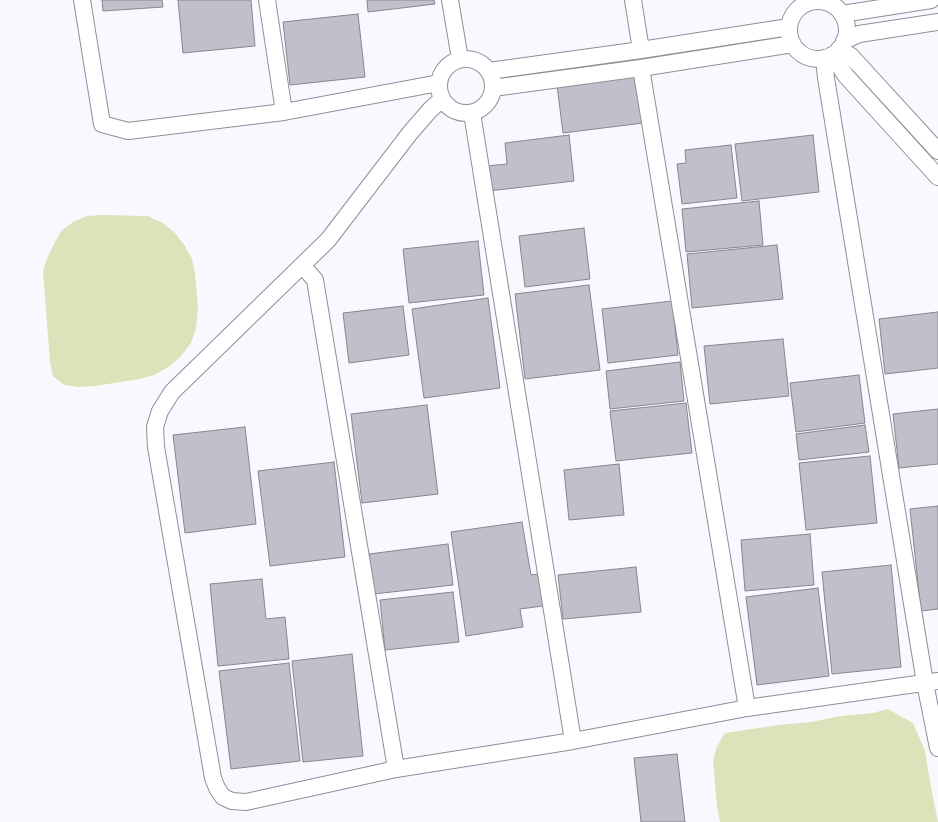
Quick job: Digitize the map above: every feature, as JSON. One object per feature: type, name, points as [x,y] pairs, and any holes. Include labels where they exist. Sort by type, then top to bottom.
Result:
[{"type":"street","points":[[82,0],[102,124],[128,131],[284,112],[439,82]]},
{"type":"street","points":[[267,0],[284,112]]},
{"type":"street","points":[[450,0],[460,59]]},
{"type":"street","points":[[633,0],[641,50]]},
{"type":"street","points":[[842,14],[932,0]]},
{"type":"street","points":[[938,22],[859,34],[835,51],[815,59],[798,51],[792,44],[789,36],[791,18],[796,10],[811,1],[828,3],[836,8],[842,14],[846,23],[846,32],[835,51],[828,93],[932,682],[938,748]]},
{"type":"street","points":[[489,71],[641,50],[789,26]]},
{"type":"street","points":[[493,88],[642,68],[792,44]]},
{"type":"street","points":[[835,51],[851,56],[938,151]]},
{"type":"street","points":[[835,51],[846,76],[938,177]]},
{"type":"street","points":[[468,58],[483,64],[489,71],[493,88],[491,96],[486,104],[480,109],[463,113],[448,106],[442,99],[439,91],[441,74],[452,62],[468,58]]},
{"type":"street","points":[[642,68],[747,708]]},
{"type":"street","points":[[442,99],[410,133],[328,240],[172,392],[160,411],[155,427],[156,447],[213,778],[217,788],[223,796],[232,801],[246,802],[396,769],[573,741],[747,708],[932,682]]},
{"type":"street","points":[[472,112],[573,741]]},
{"type":"street","points":[[302,264],[315,280],[396,769]]},
{"type":"green space","points":[[87,216],[148,216],[163,223],[175,233],[185,246],[192,259],[198,307],[196,328],[191,343],[181,356],[170,366],[154,375],[140,379],[95,386],[79,387],[64,385],[53,376],[50,362],[43,272],[47,258],[61,231],[73,222]]},
{"type":"green space","points":[[888,709],[913,723],[925,751],[938,822],[720,822],[713,761],[717,746],[725,733],[811,722],[841,716],[873,713]]},
{"type":"building","points":[[102,0],[162,0],[163,7],[103,11]]},
{"type":"building","points":[[178,0],[251,0],[255,46],[183,53]]},
{"type":"building","points":[[367,0],[434,0],[435,4],[368,12]]},
{"type":"building","points":[[358,14],[365,77],[290,85],[283,22]]},
{"type":"building","points":[[636,75],[643,123],[563,133],[557,85]]},
{"type":"building","points":[[569,135],[574,181],[489,191],[486,166],[507,164],[505,143]]},
{"type":"building","points":[[813,135],[819,192],[742,201],[735,144]]},
{"type":"building","points":[[731,145],[737,198],[682,204],[677,164],[686,163],[685,150]]},
{"type":"building","points":[[759,201],[763,245],[686,252],[682,209]]},
{"type":"building","points":[[584,228],[590,279],[525,287],[519,236]]},
{"type":"building","points":[[478,241],[484,295],[409,303],[403,249]]},
{"type":"building","points":[[777,245],[783,299],[692,308],[687,254]]},
{"type":"building","points":[[589,285],[600,370],[525,379],[515,294]]},
{"type":"building","points":[[488,298],[500,388],[424,398],[412,309]]},
{"type":"building","points":[[672,301],[678,355],[608,363],[602,309]]},
{"type":"building","points":[[403,306],[409,355],[349,363],[343,313]]},
{"type":"building","points":[[938,312],[938,368],[885,374],[879,319]]},
{"type":"building","points":[[783,339],[789,396],[710,404],[704,346]]},
{"type":"building","points":[[680,362],[684,401],[610,409],[606,371]]},
{"type":"building","points":[[859,375],[865,423],[796,432],[790,383]]},
{"type":"building","points":[[686,403],[692,453],[616,461],[610,411]]},
{"type":"building","points":[[427,405],[438,494],[362,503],[351,414]]},
{"type":"building","points":[[938,409],[938,464],[899,468],[893,414]]},
{"type":"building","points":[[865,425],[869,452],[799,460],[796,434]]},
{"type":"building","points":[[245,427],[256,524],[185,533],[173,435]]},
{"type":"building","points":[[870,456],[877,523],[806,530],[799,463]]},
{"type":"building","points":[[334,462],[345,557],[270,566],[258,471]]},
{"type":"building","points":[[619,464],[624,515],[569,520],[564,470]]},
{"type":"building","points":[[938,506],[938,609],[921,611],[910,509]]},
{"type":"building","points":[[522,522],[531,575],[538,574],[543,606],[520,609],[523,627],[466,636],[451,532]]},
{"type":"building","points":[[810,534],[814,585],[745,591],[741,540]]},
{"type":"building","points":[[448,544],[453,585],[374,594],[369,554]]},
{"type":"building","points":[[891,565],[901,667],[832,674],[822,572]]},
{"type":"building","points":[[636,567],[641,612],[563,619],[558,575]]},
{"type":"building","points":[[262,579],[266,619],[285,617],[289,659],[218,666],[210,584]]},
{"type":"building","points":[[818,588],[829,676],[757,685],[746,597]]},
{"type":"building","points":[[453,592],[459,642],[385,650],[380,600]]},
{"type":"building","points":[[352,654],[363,756],[303,762],[292,661]]},
{"type":"building","points":[[289,663],[300,761],[231,769],[219,671]]},
{"type":"building","points":[[677,754],[685,822],[641,822],[634,758]]}]
